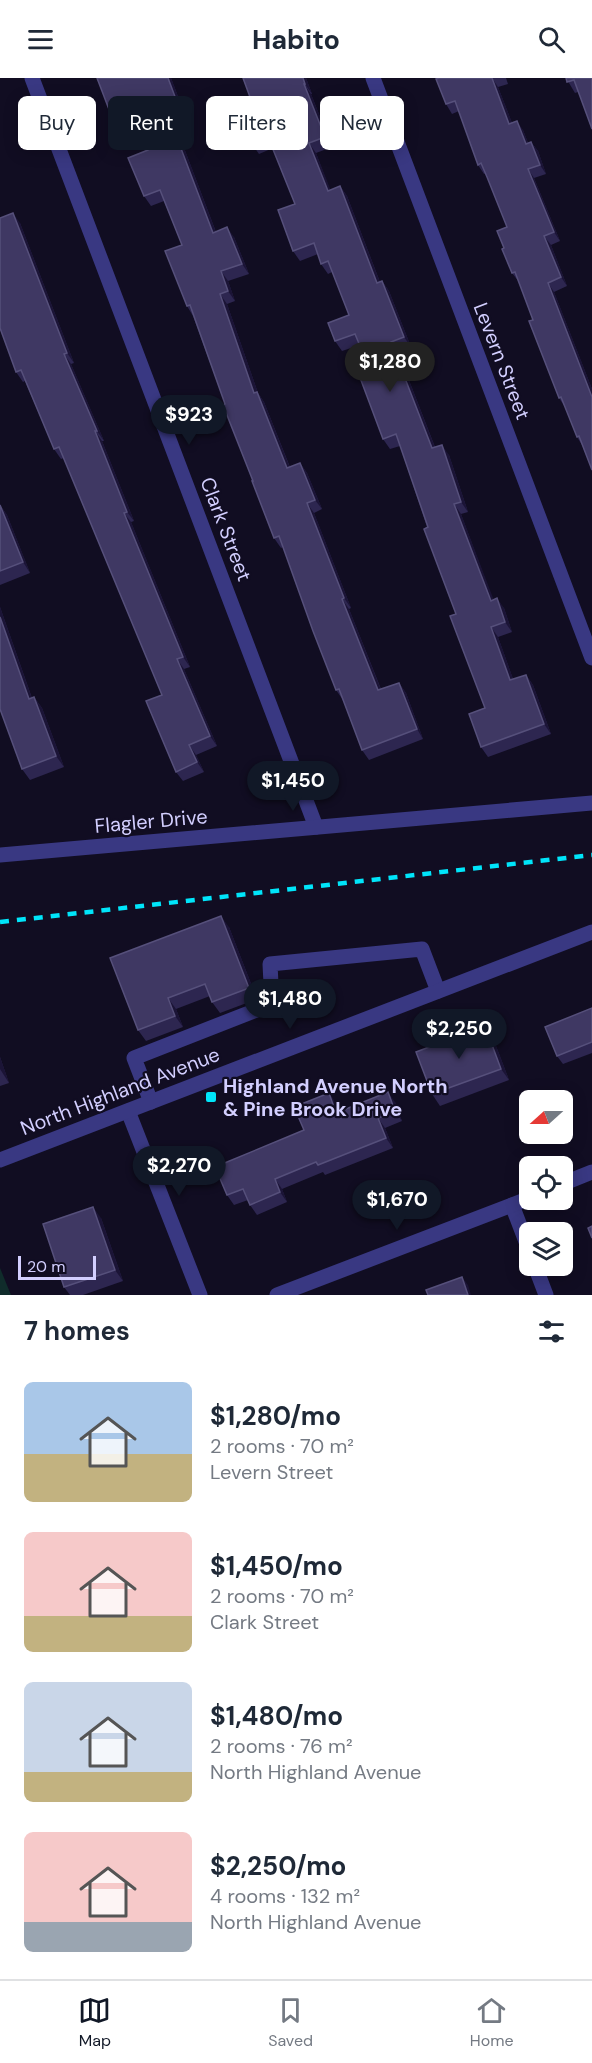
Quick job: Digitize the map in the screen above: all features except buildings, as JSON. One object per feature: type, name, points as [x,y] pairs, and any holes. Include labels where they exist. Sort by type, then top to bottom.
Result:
[{"type":"street","name":"Clark Street","points":[[32,78],[316,827]]},
{"type":"street","name":"Levern Street","points":[[373,78],[592,658]]},
{"type":"street","name":"Flagler Drive","points":[[0,855],[592,803]]},
{"type":"street","name":"North Highland Avenue","points":[[0,1160],[592,932]]},
{"type":"street","points":[[150,1102],[134,1058],[272,1004],[270,964],[422,949],[438,991]]},
{"type":"street","points":[[128,1111],[200,1295]]},
{"type":"street","points":[[573,1180],[592,1172]]},
{"type":"street","points":[[277,1295],[519,1202]]},
{"type":"street","points":[[512,1205],[519,1223]]},
{"type":"street","points":[[539,1276],[546,1295]]},
{"type":"green space","points":[[0,1268],[11,1295],[0,1295]]},
{"type":"railway","points":[[0,922],[592,855]]},
{"type":"place","name":"Highland Avenue North & Pine Brook Drive","points":[[211,1097]]}]
